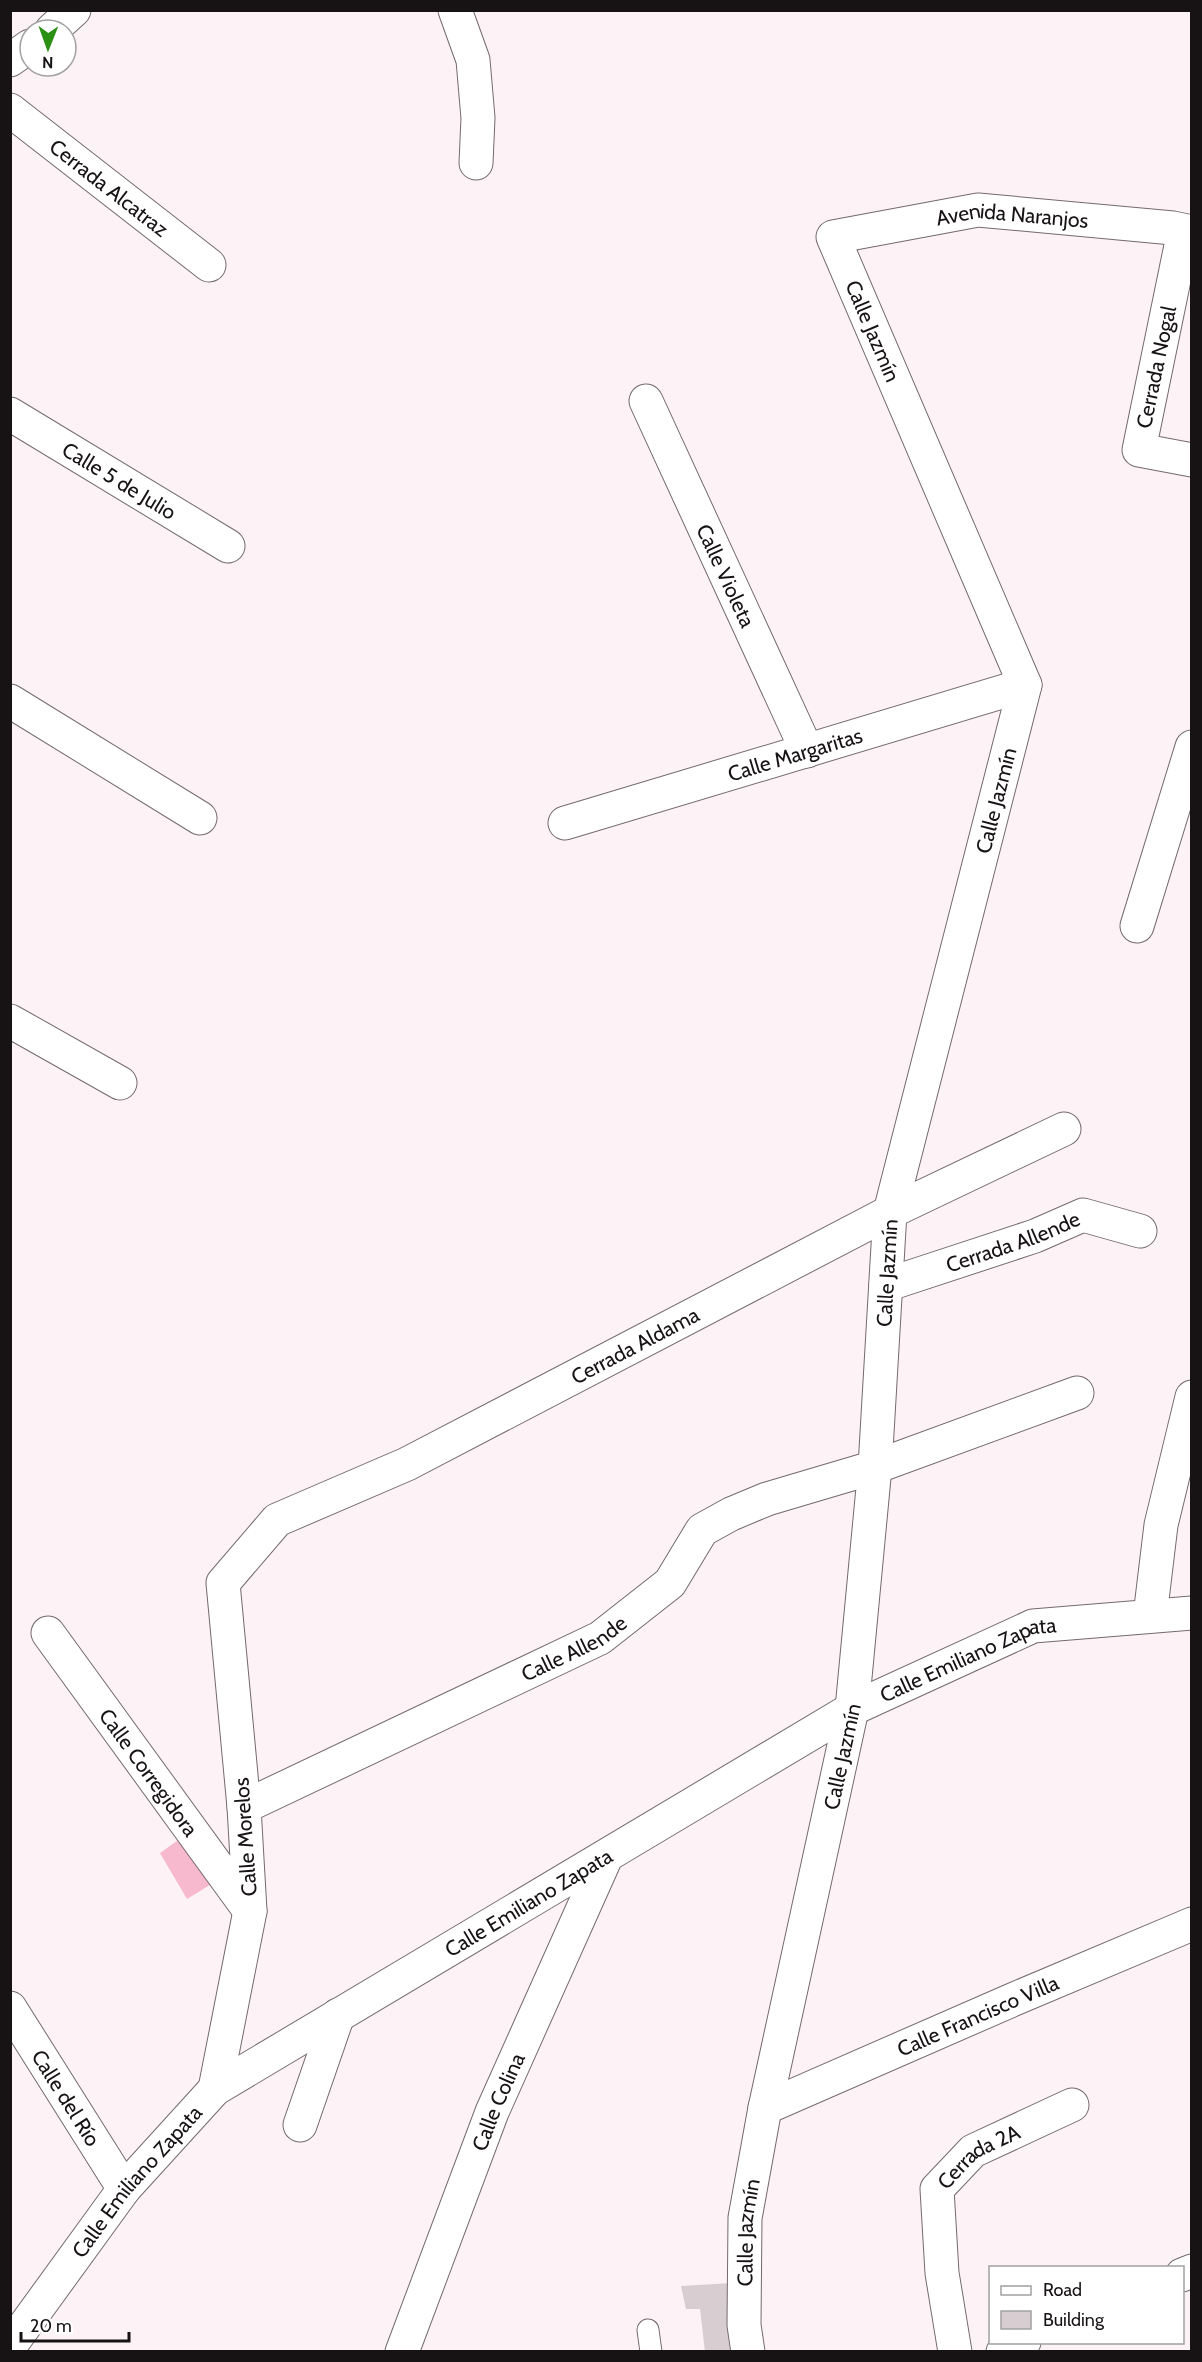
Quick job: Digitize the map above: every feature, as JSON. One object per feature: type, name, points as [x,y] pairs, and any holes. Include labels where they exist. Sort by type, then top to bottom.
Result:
[{"type":"street","points":[[454,10],[472,60],[478,118],[476,163]]},
{"type":"street","name":"Cerrada Alcatraz","points":[[10,110],[209,265]]},
{"type":"street","name":"Avenida Naranjos","points":[[833,237],[978,210],[1188,232]]},
{"type":"street","name":"Cerrada Nogal","points":[[1188,232],[1139,450],[1191,460]]},
{"type":"street","name":"Calle Jazmín","points":[[748,2352],[744,2325],[745,2218],[765,2108],[852,1709],[876,1467],[890,1212],[1025,685],[833,237]]},
{"type":"street","name":"Calle Violeta","points":[[646,401],[807,751]]},
{"type":"street","name":"Calle 5 de Julio","points":[[10,414],[228,546]]},
{"type":"street","name":"Calle Margaritas","points":[[565,824],[1025,685]]},
{"type":"street","points":[[10,701],[200,818]]},
{"type":"street","points":[[1137,926],[1191,747]]},
{"type":"street","points":[[10,1021],[120,1083]]},
{"type":"street","name":"Cerrada Aldama","points":[[223,1583],[277,1520],[407,1464],[890,1212],[1064,1129]]},
{"type":"street","name":"Cerrada Allende","points":[[885,1285],[1035,1236],[1083,1215],[1140,1230]]},
{"type":"street","points":[[876,1467],[1077,1394]]},
{"type":"street","points":[[1150,1616],[1161,1526],[1191,1397]]},
{"type":"street","name":"Calle Allende","points":[[244,1807],[600,1638],[670,1583],[702,1530],[711,1525],[767,1499],[876,1467]]},
{"type":"street","name":"Calle Morelos","points":[[215,2089],[250,1911],[244,1807],[223,1583]]},
{"type":"street","name":"Calle Emiliano Zapata","points":[[10,2346],[124,2189],[215,2089],[852,1709],[1033,1626],[1191,1613]]},
{"type":"street","name":"Calle Corregidora","points":[[48,1633],[250,1911]]},
{"type":"street","name":"Calle Colina","points":[[402,2352],[492,2112],[606,1857]]},
{"type":"street","name":"Calle Francisco Villa","points":[[765,2108],[1191,1924]]},
{"type":"street","name":"Calle del Río","points":[[10,2008],[124,2189]]},
{"type":"street","points":[[300,2125],[338,2015]]},
{"type":"street","name":"Cerrada 2A","points":[[955,2352],[942,2272],[937,2189],[973,2151],[1072,2105]]},
{"type":"street","points":[[1003,2352],[1022,2344]]},
{"type":"lane","points":[[648,2330],[651,2352]]},
{"type":"shaded area","points":[[187,1834],[218,1880],[187,1899],[160,1853]]},
{"type":"building","points":[[748,2282],[751,2352],[705,2352],[700,2309],[686,2309],[681,2286]]}]
